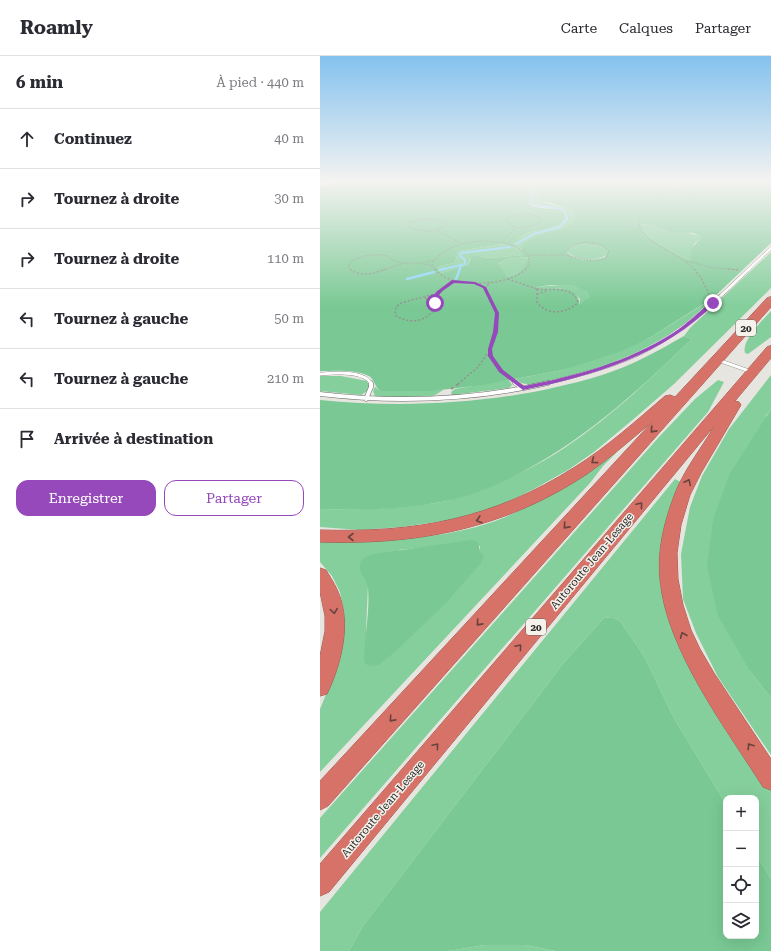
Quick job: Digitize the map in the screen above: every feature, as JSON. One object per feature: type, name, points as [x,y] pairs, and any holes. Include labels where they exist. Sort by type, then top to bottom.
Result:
[{"type":"highway","name":"20","points":[[320,798],[771,300]]},
{"type":"highway","name":"Autoroute Jean-Lesage","points":[[320,883],[771,350]]},
{"type":"highway","points":[[320,536],[385,536],[428,531],[474,522],[516,506],[548,490],[589,465],[625,437],[717,359]]},
{"type":"highway","points":[[752,372],[714,440],[694,471],[682,495],[670,535],[668,572],[674,610],[690,652],[771,779]]},
{"type":"highway","points":[[320,575],[330,594],[335,619],[331,652],[320,687]]},
{"type":"lane","points":[[320,394],[366,399],[402,400],[437,398],[489,394],[579,375],[631,358],[676,333],[713,303],[771,248]]},
{"type":"lane","points":[[717,359],[752,372]]},
{"type":"lane","points":[[320,374],[363,376],[371,382],[371,387],[366,399]]},
{"type":"lane","points":[[513,381],[523,388]]},
{"type":"path","points":[[411,222],[407,224],[411,229],[437,231],[455,239],[460,243]]},
{"type":"path","points":[[437,231],[443,228],[444,223],[439,222]]},
{"type":"path","points":[[506,222],[516,228]]},
{"type":"path","points":[[504,242],[505,238],[516,228],[532,226],[539,222]]},
{"type":"path","points":[[640,222],[640,228],[647,238],[684,260],[699,274],[713,303]]},
{"type":"path","points":[[433,266],[435,260],[445,249],[460,243],[482,241],[504,242],[517,247],[528,255],[539,256],[561,255],[578,259],[597,260],[606,258],[609,251],[604,246],[581,242],[570,246],[561,255]]},
{"type":"path","points":[[566,251],[569,256]]},
{"type":"path","points":[[528,255],[530,260]]},
{"type":"path","points":[[404,263],[376,273],[360,274],[350,270],[348,267],[349,264],[355,259],[367,256],[383,256],[388,257],[393,262],[404,263],[423,263],[435,260]]},
{"type":"path","points":[[423,263],[433,266],[441,275],[453,281],[475,283],[491,282],[518,275],[527,267],[530,260],[539,256]]},
{"type":"path","points":[[684,260],[708,267],[749,270]]},
{"type":"path","points":[[389,268],[392,264]]},
{"type":"path","points":[[518,275],[518,280]]},
{"type":"path","points":[[507,279],[518,280],[537,289],[571,293],[575,296],[578,302],[573,308],[567,310],[545,310],[537,302],[537,289]]},
{"type":"path","points":[[438,293],[434,301],[436,307],[431,316],[423,319],[404,320],[395,315],[396,307],[401,304],[438,293],[453,281]]},
{"type":"path","points":[[485,289],[491,282]]},
{"type":"path","points":[[437,398],[477,369],[485,359],[496,332],[497,313],[485,289],[475,283]]},
{"type":"path","points":[[536,295],[540,292],[549,290]]},
{"type":"path","points":[[420,298],[427,298],[434,301]]},
{"type":"path","points":[[490,349],[490,356],[493,361],[513,381]]},
{"type":"green space","points":[[320,222],[562,222],[551,228],[527,233],[511,243],[522,250],[524,243],[530,239],[557,231],[573,222],[771,222],[771,243],[713,298],[646,340],[619,352],[563,370],[483,385],[432,391],[380,391],[371,377],[358,372],[320,371]],"holes":[[[641,224],[651,225],[670,232],[693,233],[700,236],[700,239],[692,251],[691,260],[676,254],[650,238],[645,233]],[[504,244],[517,248],[524,255],[488,258],[472,256],[468,265],[442,273],[437,268],[455,263],[458,251]],[[580,244],[601,246],[607,251],[605,257],[596,260],[585,260],[570,255],[567,252],[571,247]],[[526,257],[528,258],[525,266],[520,271],[507,277],[498,264],[507,259]],[[573,285],[587,292],[589,297],[579,305],[576,294],[571,291],[558,288],[536,287]]]},
{"type":"green space","points":[[559,222],[573,222],[568,226],[556,231],[523,250],[510,243],[527,233],[560,223]]},
{"type":"green space","points":[[641,224],[651,225],[670,232],[684,232],[701,236],[700,239],[694,244],[691,260],[676,254],[650,238],[645,233]]},
{"type":"green space","points":[[504,244],[517,248],[525,255],[488,258],[479,256],[470,259],[468,265],[442,273],[437,268],[455,263],[458,251]]},
{"type":"green space","points":[[580,244],[601,246],[607,251],[605,256],[601,258],[585,260],[575,257],[567,251],[571,247]]},
{"type":"green space","points":[[771,252],[771,288],[674,384],[594,452],[568,470],[497,507],[457,519],[402,527],[359,530],[320,527],[320,509],[392,508],[451,500],[503,481],[555,454],[592,428],[660,370],[692,339],[684,336],[690,328]]},
{"type":"green space","points":[[526,257],[528,259],[522,269],[507,277],[497,265],[507,259]]},
{"type":"green space","points":[[573,284],[587,292],[589,297],[579,306],[580,299],[572,292],[561,289],[535,287]]},
{"type":"green space","points":[[709,301],[709,303],[693,317],[671,333],[650,346],[617,361],[567,377],[532,385],[521,383],[515,379],[563,370],[646,340]]},
{"type":"green space","points":[[771,311],[771,337],[748,354],[745,353],[746,343],[749,337]]},
{"type":"green space","points":[[684,336],[692,339],[649,380],[604,418],[581,436],[556,452],[504,481],[479,492],[444,502],[378,509],[320,509],[320,400],[355,403],[426,403],[498,398],[533,392],[613,371],[644,358]]},
{"type":"green space","points":[[771,375],[771,409],[766,416],[750,671],[771,698],[771,755],[718,677],[696,633],[683,599],[681,554],[690,507],[702,476],[729,429]]},
{"type":"green space","points":[[320,376],[341,376],[367,381],[369,386],[366,392],[361,395],[320,391]]},
{"type":"green space","points":[[509,380],[512,385],[509,388],[452,395],[451,392],[455,389]]},
{"type":"green space","points":[[718,380],[724,382],[708,412],[320,858],[320,818],[659,437],[695,399]]},
{"type":"green space","points":[[375,387],[380,391],[443,390],[429,397],[396,399],[375,396],[373,391]]},
{"type":"green space","points":[[771,409],[771,698],[750,671],[718,616],[707,566],[713,520],[729,475]]},
{"type":"green space","points":[[617,449],[617,452],[603,466],[590,483],[320,772],[320,709],[329,687],[344,612],[340,592],[332,576],[320,562],[320,540],[389,540],[412,538],[481,526],[503,518],[532,504]],"holes":[[[480,546],[480,552],[366,632],[368,585],[399,550],[427,547]]]},
{"type":"green space","points":[[675,479],[681,482],[666,599],[771,789],[771,879],[759,859],[759,795],[723,795],[723,799],[675,720],[644,656],[620,621],[612,617],[604,618],[566,660],[363,926],[349,951],[320,951],[320,912]]},
{"type":"green space","points":[[471,540],[478,542],[480,551],[484,556],[481,563],[447,602],[395,652],[378,665],[370,666],[365,664],[364,657],[368,613],[368,588],[360,569],[362,560],[367,556],[374,554]]},
{"type":"green space","points":[[612,617],[620,621],[644,656],[675,720],[723,799],[723,939],[759,939],[759,859],[771,879],[771,951],[555,951],[525,945],[485,945],[448,951],[349,951],[363,926],[566,660],[604,618]]},
{"type":"green space","points":[[485,945],[525,945],[555,951],[448,951]]},
{"type":"waterway","points":[[516,244],[534,234],[559,227],[564,222]]},
{"type":"waterway","points":[[444,269],[440,270],[465,264],[465,260],[460,256],[461,253],[510,247]]},
{"type":"waterway","points":[[459,270],[461,266]]},
{"type":"waterway","points":[[456,279],[460,269]]},
{"type":"waterway","points":[[407,279],[434,272]]},
{"type":"route","points":[[435,303],[435,296],[453,281],[475,283],[484,287],[497,313],[496,332],[490,349],[490,356],[501,371],[523,388],[550,383],[603,368],[643,352],[676,333],[713,303]]}]
